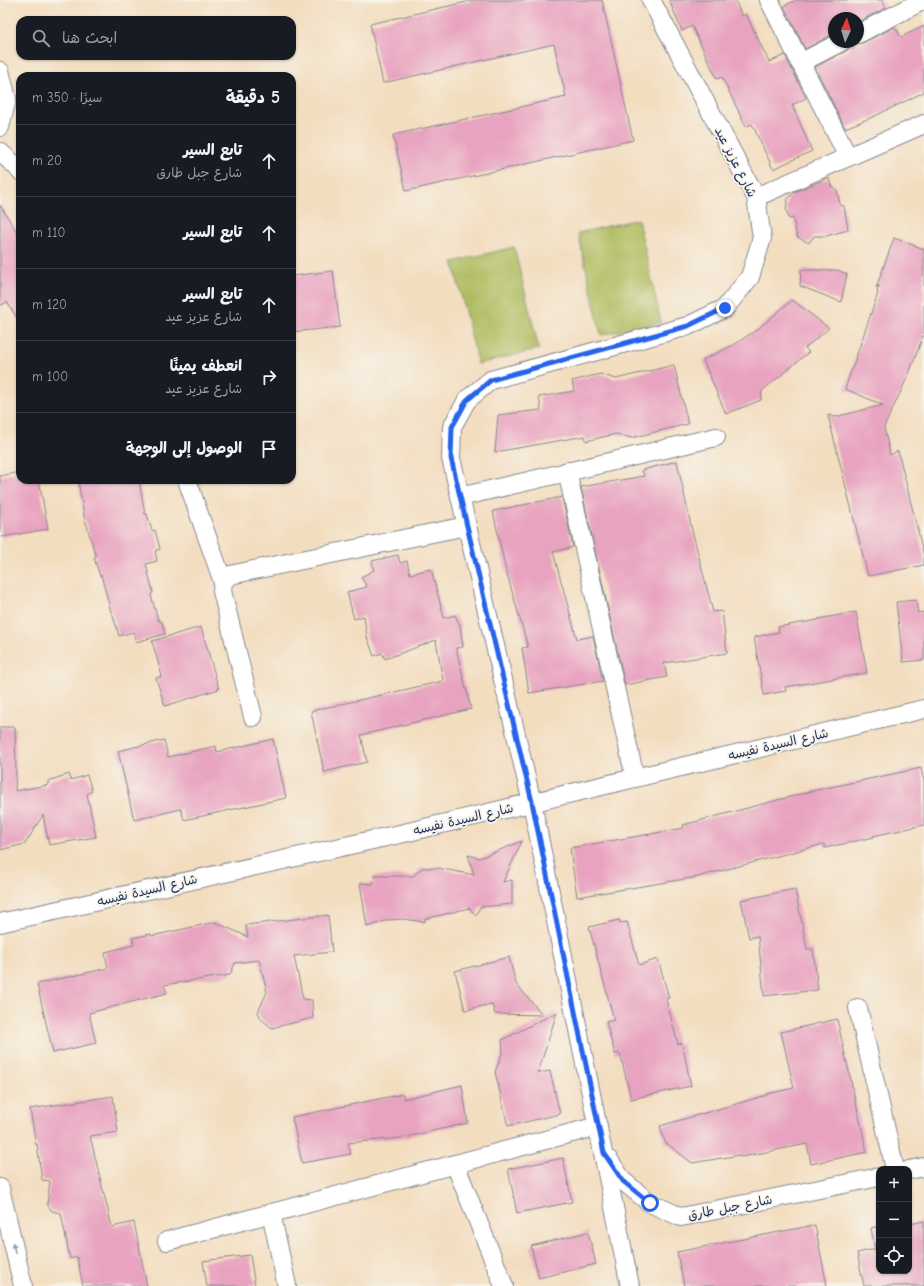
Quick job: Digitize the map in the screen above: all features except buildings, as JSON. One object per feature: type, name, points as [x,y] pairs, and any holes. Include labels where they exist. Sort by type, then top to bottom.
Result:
[{"type":"street","name":"شارع عزيز عيد","points":[[630,1286],[532,802],[451,458],[452,427],[467,400],[491,380],[688,326],[725,308],[750,277],[762,238],[756,197],[651,0]]},
{"type":"street","points":[[769,0],[848,157]]},
{"type":"street","points":[[864,31],[924,0]]},
{"type":"street","points":[[800,63],[829,48]]},
{"type":"street","points":[[0,70],[8,99],[0,127]]},
{"type":"street","points":[[756,197],[924,124]]},
{"type":"street","points":[[0,152],[16,166]]},
{"type":"street","points":[[460,497],[716,437]]},
{"type":"street","points":[[567,471],[635,778]]},
{"type":"street","points":[[188,484],[223,582],[222,591],[253,717]]},
{"type":"street","points":[[223,582],[230,575],[466,526]]},
{"type":"street","name":"شارع السيدة نفيسه","points":[[0,923],[404,833],[924,709]]},
{"type":"street","points":[[858,1008],[894,1166]]},
{"type":"street","points":[[167,1240],[598,1126]]},
{"type":"street","name":"شارع جبل طارق","points":[[604,1153],[623,1181],[650,1203],[681,1217],[876,1178]]},
{"type":"street","points":[[455,1164],[504,1286]]},
{"type":"street","points":[[912,1169],[924,1167]]},
{"type":"street","points":[[0,1188],[23,1286]]},
{"type":"street","points":[[271,1213],[287,1286]]},
{"type":"green space","points":[[638,219],[661,322],[601,335],[578,233]]},
{"type":"green space","points":[[514,247],[539,349],[478,364],[453,262]]},
{"type":"route","points":[[650,1203],[623,1181],[604,1153],[532,802],[451,458],[452,427],[467,400],[491,380],[688,326],[725,308]]}]
